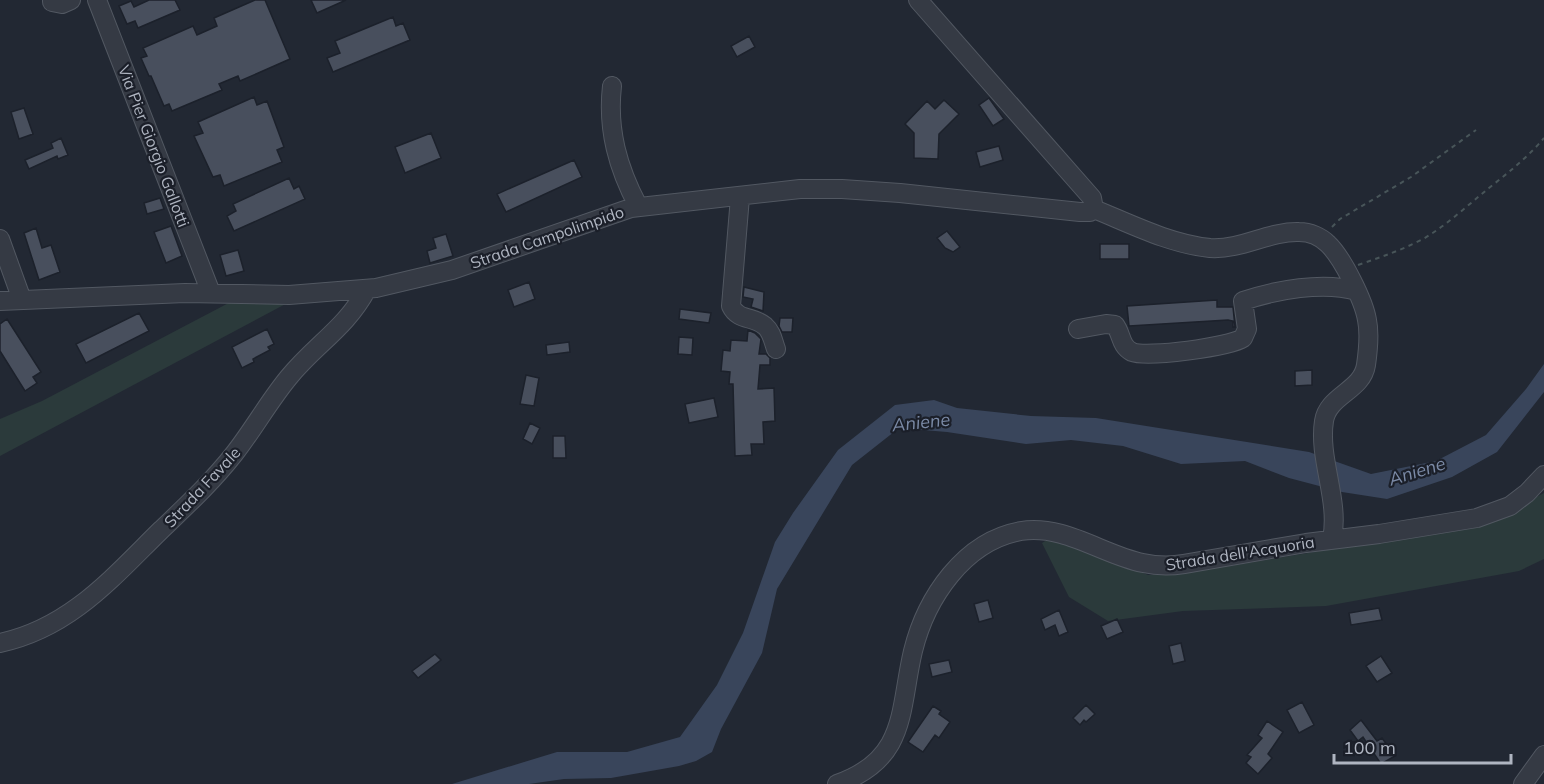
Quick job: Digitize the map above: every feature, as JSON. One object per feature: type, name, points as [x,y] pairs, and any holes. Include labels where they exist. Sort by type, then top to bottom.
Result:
[{"type":"street","points":[[52,0],[52,2],[62,4],[71,0]]},
{"type":"street","name":"Via Pier Giorgio Gallotti","points":[[97,0],[211,293]]},
{"type":"street","points":[[918,0],[1092,198],[1094,209],[1162,237],[1208,248],[1238,246],[1288,232],[1306,233],[1324,240],[1334,249],[1365,309],[1368,326],[1365,369],[1357,384],[1334,401],[1326,412],[1323,431],[1333,504],[1332,539]]},
{"type":"street","points":[[612,86],[610,117],[614,142],[623,173],[638,206]]},
{"type":"street","name":"Strada Campolimpido","points":[[0,301],[211,293],[290,295],[367,289],[452,270],[638,206],[800,189],[900,193],[1080,212],[1094,209]]},
{"type":"street","points":[[740,197],[731,306],[737,315],[765,326],[771,333],[776,349]]},
{"type":"street","points":[[0,239],[22,300]]},
{"type":"street","points":[[1078,328],[1115,325],[1124,346],[1140,354],[1194,350],[1232,343],[1243,338],[1247,329],[1243,301],[1285,290],[1332,287],[1357,291]]},
{"type":"street","name":"Strada Favale","points":[[0,643],[33,633],[61,620],[118,573],[220,471],[286,381],[311,353],[345,322],[357,308],[367,289]]},
{"type":"street","name":"Strada dell'Acquoria","points":[[837,784],[869,768],[886,751],[902,719],[912,654],[925,616],[959,564],[990,541],[1022,531],[1041,531],[1090,543],[1132,561],[1165,566],[1184,564],[1483,517],[1515,502],[1544,475]]},
{"type":"street","points":[[1522,784],[1544,755]]},
{"type":"path","points":[[1324,240],[1337,221],[1411,177],[1476,130]]},
{"type":"path","points":[[1345,269],[1399,251],[1425,238],[1459,214],[1513,169],[1532,153],[1544,138]]},
{"type":"shaded area","points":[[240,297],[293,300],[0,456],[0,419],[42,401]]},
{"type":"shaded area","points":[[1544,493],[1544,559],[1519,571],[1326,606],[1183,611],[1108,621],[1069,597],[1042,543],[1055,535],[1148,575],[1187,573],[1490,521]]},
{"type":"water","name":"Aniene","points":[[1544,364],[1544,392],[1497,452],[1452,477],[1387,499],[1342,492],[1289,478],[1245,461],[1181,464],[1123,446],[1071,440],[1026,444],[947,432],[899,428],[852,465],[777,589],[762,653],[721,729],[712,752],[696,761],[679,766],[611,778],[564,779],[529,784],[452,784],[557,752],[627,752],[680,737],[717,685],[743,633],[775,542],[793,513],[838,450],[895,405],[934,400],[957,408],[1031,416],[1096,418],[1309,452],[1371,474],[1436,461],[1486,435],[1526,389]]},
{"type":"building","points":[[149,0],[175,0],[180,10],[138,28],[135,21],[127,24],[119,6],[131,1],[134,7]]},
{"type":"building","points":[[255,0],[265,0],[290,59],[240,81],[238,76],[219,84],[222,90],[172,111],[169,104],[164,106],[141,58],[147,56],[143,48],[193,26],[197,35],[217,26],[214,18]]},
{"type":"building","points":[[311,0],[346,0],[317,13]]},
{"type":"building","points":[[393,17],[396,26],[403,23],[410,40],[333,72],[327,58],[340,53],[335,41]]},
{"type":"building","points":[[749,36],[755,47],[737,57],[731,46]]},
{"type":"building","points":[[254,97],[257,105],[267,101],[284,147],[277,150],[282,162],[224,186],[220,175],[213,177],[194,136],[203,133],[198,122]]},
{"type":"building","points":[[989,98],[1004,119],[993,126],[979,105]]},
{"type":"building","points":[[944,100],[959,114],[939,134],[938,159],[914,158],[914,133],[905,124],[927,101],[935,109]]},
{"type":"building","points":[[24,108],[33,134],[19,139],[11,112]]},
{"type":"building","points":[[431,133],[441,158],[405,173],[395,147]]},
{"type":"building","points":[[61,138],[68,155],[58,159],[57,156],[29,169],[25,160],[53,148],[51,143]]},
{"type":"building","points":[[999,146],[1003,160],[980,167],[976,152]]},
{"type":"building","points":[[574,160],[582,177],[506,212],[497,194]]},
{"type":"building","points":[[289,178],[294,189],[299,186],[305,199],[234,231],[227,216],[236,211],[233,204]]},
{"type":"building","points":[[160,198],[164,209],[147,214],[144,203]]},
{"type":"building","points":[[171,226],[182,256],[166,263],[154,232]]},
{"type":"building","points":[[36,228],[42,248],[51,245],[60,272],[39,280],[24,233]]},
{"type":"building","points":[[947,231],[960,247],[953,252],[945,248],[937,238]]},
{"type":"building","points":[[446,234],[453,256],[430,263],[427,251],[436,248],[433,238]]},
{"type":"building","points":[[1100,244],[1129,244],[1129,259],[1100,259]]},
{"type":"building","points":[[238,250],[244,271],[226,276],[220,255]]},
{"type":"building","points":[[529,282],[535,299],[514,307],[508,290]]},
{"type":"building","points":[[744,287],[764,292],[763,311],[751,307],[753,299],[743,297]]},
{"type":"building","points":[[1217,300],[1217,307],[1233,307],[1235,327],[1233,327],[1233,321],[1228,320],[1129,326],[1127,306]]},
{"type":"building","points":[[680,309],[711,313],[709,323],[679,319]]},
{"type":"building","points":[[139,313],[149,331],[86,363],[76,344]]},
{"type":"building","points":[[780,318],[793,318],[792,332],[782,332],[779,326]]},
{"type":"building","points":[[7,319],[41,372],[33,377],[37,383],[25,391],[0,351],[0,324]]},
{"type":"building","points":[[267,329],[274,344],[268,347],[270,350],[253,359],[254,362],[242,368],[232,347]]},
{"type":"building","points":[[748,330],[761,339],[759,354],[766,354],[770,358],[770,365],[760,365],[758,389],[774,388],[775,421],[763,422],[764,444],[751,444],[752,455],[735,456],[733,384],[729,384],[730,372],[721,371],[723,350],[730,351],[731,340],[747,341]]},
{"type":"building","points":[[679,337],[693,338],[692,355],[678,354]]},
{"type":"building","points":[[569,342],[570,352],[547,355],[546,345]]},
{"type":"building","points":[[1312,370],[1312,385],[1295,386],[1295,371]]},
{"type":"building","points":[[526,375],[539,378],[534,406],[520,404]]},
{"type":"building","points":[[714,398],[718,417],[689,423],[685,404]]},
{"type":"building","points":[[530,423],[540,428],[532,444],[523,439]]},
{"type":"building","points":[[553,436],[565,436],[566,458],[553,458]]},
{"type":"building","points":[[988,600],[993,618],[979,622],[974,604]]},
{"type":"building","points":[[1379,608],[1382,620],[1351,625],[1349,613]]},
{"type":"building","points":[[1059,610],[1068,632],[1059,636],[1055,625],[1045,630],[1041,619]]},
{"type":"building","points":[[1117,619],[1123,632],[1107,639],[1101,626]]},
{"type":"building","points":[[1181,643],[1185,661],[1173,664],[1169,646]]},
{"type":"building","points":[[435,654],[441,660],[418,678],[412,671]]},
{"type":"building","points":[[1381,656],[1392,673],[1377,682],[1366,666]]},
{"type":"building","points":[[949,660],[952,672],[932,677],[929,664]]},
{"type":"building","points":[[1302,702],[1314,725],[1299,733],[1287,710]]},
{"type":"building","points":[[1086,705],[1095,714],[1080,725],[1073,718]]},
{"type":"building","points":[[933,706],[941,711],[939,714],[950,722],[939,738],[935,735],[923,752],[908,742]]},
{"type":"building","points":[[1361,720],[1377,741],[1382,738],[1395,756],[1381,764],[1363,737],[1358,741],[1350,730]]},
{"type":"building","points":[[1267,721],[1283,732],[1268,754],[1272,758],[1258,774],[1246,763],[1251,757],[1247,755],[1262,738],[1258,735]]}]
